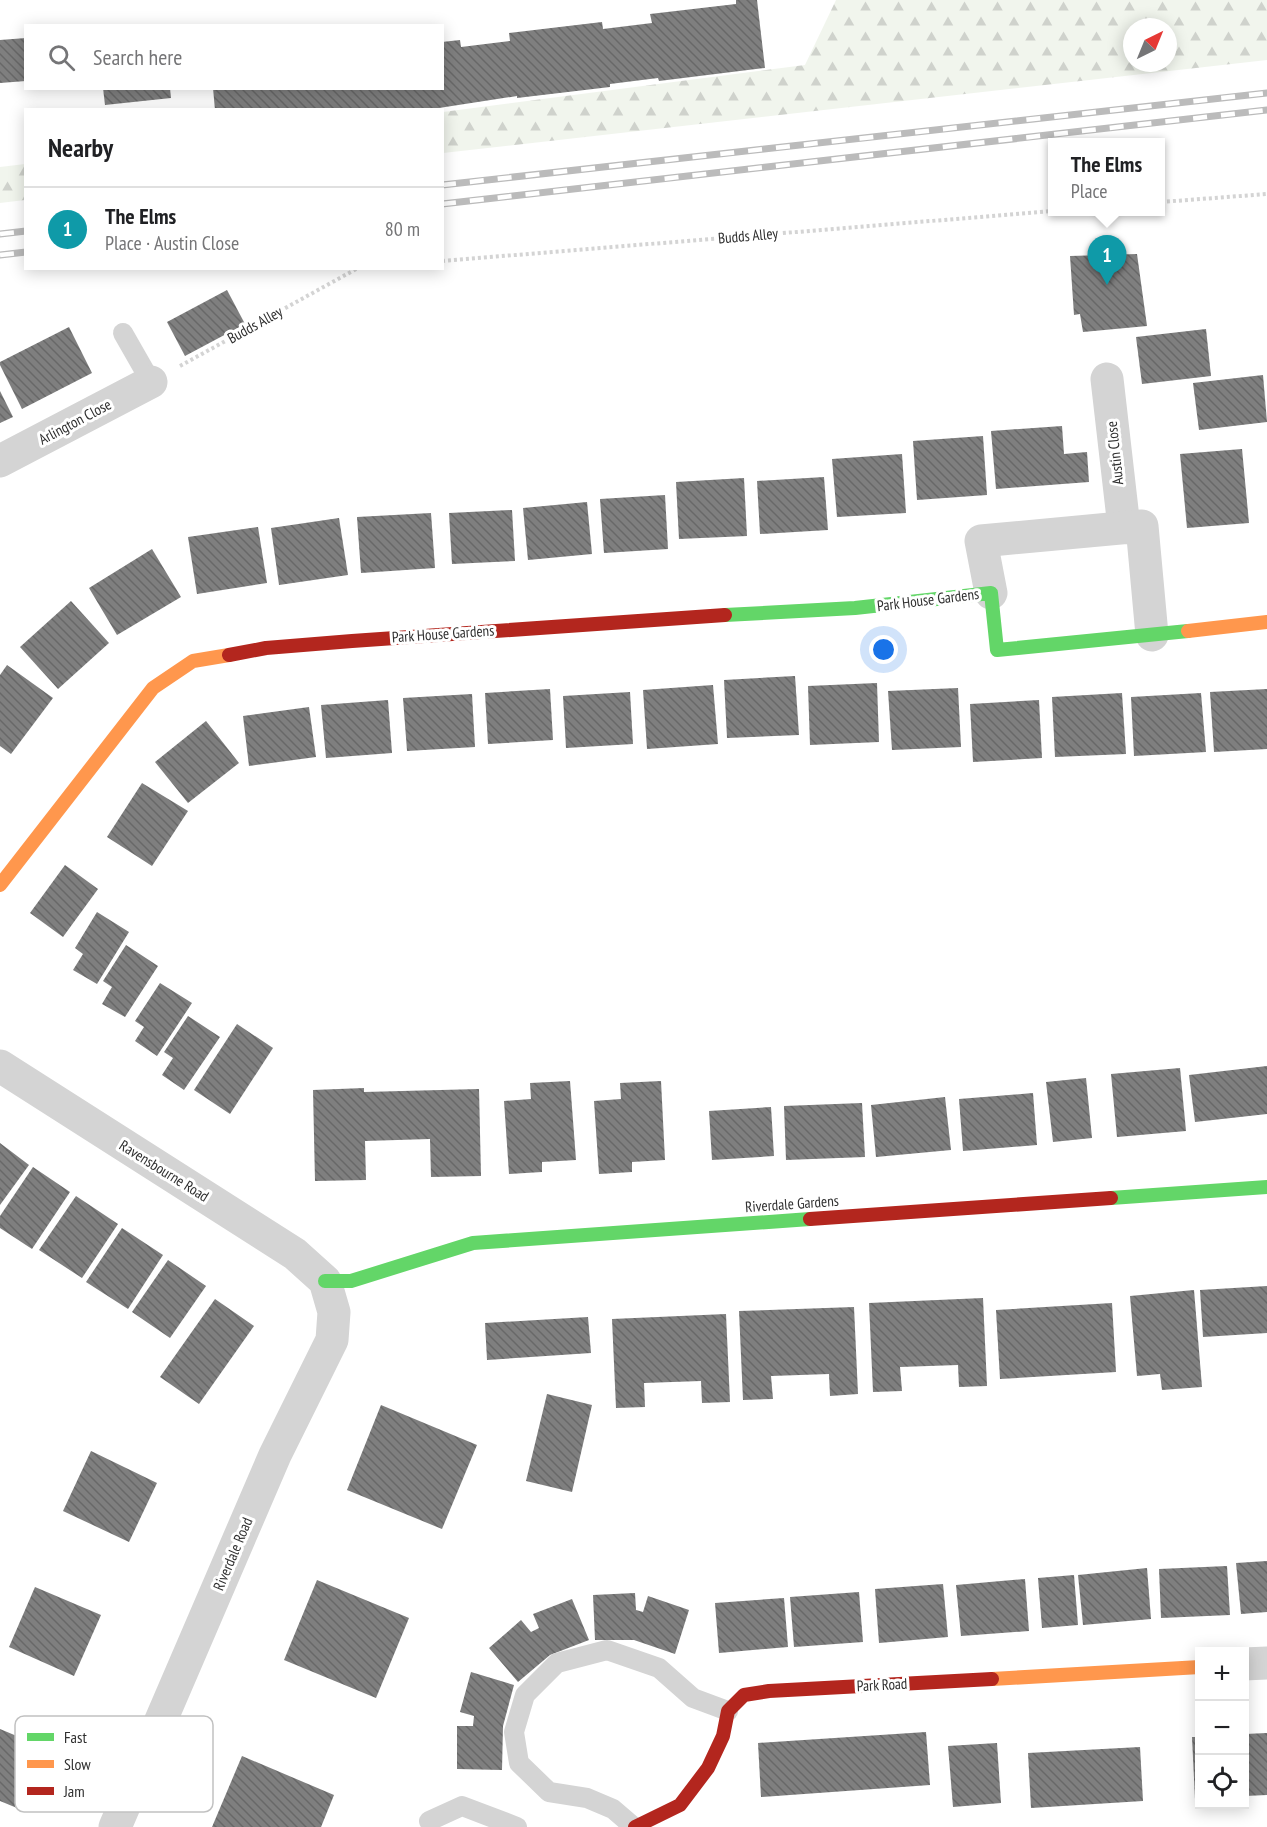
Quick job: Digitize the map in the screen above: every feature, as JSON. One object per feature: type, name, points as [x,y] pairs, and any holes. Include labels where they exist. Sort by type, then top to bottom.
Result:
[{"type":"street","name":"Austin Close","points":[[1107,380],[1124,527]]},
{"type":"street","name":"Arlington Close","points":[[0,461],[151,382]]},
{"type":"street","points":[[1124,527],[1142,526],[1152,635]]},
{"type":"street","name":"Park House Gardens","points":[[1124,527],[981,541],[991,593],[997,650],[1267,622]]},
{"type":"street","name":"Park House Gardens","points":[[0,885],[153,688],[193,661],[266,648],[600,623],[855,608],[991,593]]},
{"type":"street","name":"Ravensbourne Road","points":[[0,1066],[295,1254],[325,1281]]},
{"type":"street","name":"Riverdale Gardens","points":[[325,1281],[351,1281],[472,1243],[1267,1187]]},
{"type":"street","name":"Riverdale Road","points":[[163,1716],[275,1455],[332,1340],[334,1312],[325,1281]]},
{"type":"street","points":[[1249,1664],[1267,1663]]},
{"type":"street","name":"Park Road","points":[[728,1712],[744,1695],[769,1691],[1195,1667]]},
{"type":"street","points":[[634,1827],[680,1805],[708,1768],[723,1736],[728,1712]]},
{"type":"street","name":"Riverdale Road","points":[[115,1827],[121,1812]]},
{"type":"lane","points":[[123,333],[151,382]]},
{"type":"lane","points":[[634,1827],[613,1809],[587,1798],[549,1792],[519,1763],[514,1732],[525,1695],[557,1663],[607,1650],[659,1668],[693,1698],[728,1712]]},
{"type":"lane","points":[[429,1821],[462,1806],[517,1827]]},
{"type":"path","points":[[1165,202],[1267,194]]},
{"type":"path","name":"Budds Alley","points":[[444,261],[1048,211]]},
{"type":"path","name":"Budds Alley","points":[[151,382],[354,270]]},
{"type":"green space","points":[[836,0],[1267,0],[1267,60],[1177,70],[1177,18],[1123,18],[1123,72],[1161,72],[444,153],[444,112],[805,65]]},
{"type":"green space","points":[[24,164],[24,200],[0,203],[0,167]]},
{"type":"building","points":[[736,0],[757,0],[765,68],[659,81],[658,78],[610,84],[610,87],[517,98],[517,96],[439,108],[215,108],[213,90],[444,90],[444,42],[460,40],[461,47],[510,41],[509,33],[602,22],[603,29],[652,23],[650,14],[736,4]]},
{"type":"building","points":[[24,38],[24,81],[0,83],[0,40]]},
{"type":"building","points":[[103,90],[170,90],[171,98],[105,105]]},
{"type":"building","points":[[1137,254],[1147,326],[1083,332],[1080,314],[1074,315],[1070,256]]},
{"type":"building","points":[[227,290],[245,324],[185,356],[167,322]]},
{"type":"building","points":[[69,327],[92,373],[22,409],[0,362]]},
{"type":"building","points":[[1206,329],[1211,376],[1142,384],[1136,337]]},
{"type":"building","points":[[1263,375],[1267,422],[1199,430],[1193,383]]},
{"type":"building","points":[[0,391],[13,417],[0,423]]},
{"type":"building","points":[[1062,426],[1064,454],[1087,452],[1089,482],[996,489],[991,431]]},
{"type":"building","points":[[983,436],[987,495],[917,500],[913,441]]},
{"type":"building","points":[[1242,449],[1249,523],[1187,528],[1180,454]]},
{"type":"building","points":[[902,454],[906,513],[837,517],[832,459]]},
{"type":"building","points":[[824,477],[828,530],[760,534],[757,481]]},
{"type":"building","points":[[744,478],[747,536],[679,539],[676,482]]},
{"type":"building","points":[[665,495],[668,549],[604,553],[600,499]]},
{"type":"building","points":[[587,502],[592,554],[528,560],[523,508]]},
{"type":"building","points":[[512,510],[515,561],[452,564],[449,513]]},
{"type":"building","points":[[431,513],[435,568],[361,573],[357,517]]},
{"type":"building","points":[[339,518],[348,575],[279,585],[271,528]]},
{"type":"building","points":[[258,527],[267,583],[197,594],[188,537]]},
{"type":"building","points":[[152,549],[181,597],[117,635],[89,588]]},
{"type":"building","points":[[71,601],[109,643],[58,689],[20,647]]},
{"type":"building","points":[[7,665],[53,698],[11,754],[0,746],[0,675]]},
{"type":"building","points":[[795,676],[799,735],[727,738],[724,680]]},
{"type":"building","points":[[877,683],[879,742],[810,745],[808,686]]},
{"type":"building","points":[[713,685],[718,744],[647,749],[643,690]]},
{"type":"building","points":[[958,688],[961,747],[892,750],[888,691]]},
{"type":"building","points":[[550,689],[553,740],[488,744],[485,693]]},
{"type":"building","points":[[1267,689],[1267,749],[1214,752],[1210,692]]},
{"type":"building","points":[[630,692],[633,744],[566,748],[563,696]]},
{"type":"building","points":[[1122,693],[1126,754],[1055,757],[1052,697]]},
{"type":"building","points":[[1201,693],[1206,752],[1134,756],[1131,697]]},
{"type":"building","points":[[472,694],[475,747],[407,751],[403,698]]},
{"type":"building","points":[[388,700],[392,753],[326,758],[321,705]]},
{"type":"building","points":[[1039,700],[1042,758],[973,762],[970,704]]},
{"type":"building","points":[[309,707],[316,757],[249,766],[243,716]]},
{"type":"building","points":[[206,721],[239,763],[188,803],[155,762]]},
{"type":"building","points":[[142,783],[188,811],[152,866],[107,837]]},
{"type":"building","points":[[65,865],[98,889],[63,937],[30,913]]},
{"type":"building","points":[[97,912],[129,932],[97,984],[73,970],[83,954],[75,948]]},
{"type":"building","points":[[126,945],[158,966],[125,1017],[102,1004],[112,987],[103,981]]},
{"type":"building","points":[[160,983],[192,1003],[157,1056],[135,1041],[144,1027],[135,1021]]},
{"type":"building","points":[[188,1016],[220,1037],[184,1090],[162,1075],[173,1058],[164,1052]]},
{"type":"building","points":[[237,1024],[273,1048],[230,1114],[194,1090]]},
{"type":"building","points":[[1267,1066],[1267,1114],[1195,1122],[1189,1075]]},
{"type":"building","points":[[1180,1068],[1186,1131],[1117,1137],[1111,1074]]},
{"type":"building","points":[[1086,1078],[1092,1138],[1053,1142],[1046,1082]]},
{"type":"building","points":[[570,1081],[576,1160],[542,1162],[542,1172],[509,1174],[504,1101],[531,1099],[530,1083]]},
{"type":"building","points":[[661,1081],[665,1160],[632,1162],[632,1172],[599,1174],[594,1101],[621,1099],[620,1083]]},
{"type":"building","points":[[364,1088],[364,1092],[479,1089],[481,1176],[431,1177],[430,1139],[365,1141],[366,1180],[315,1181],[313,1090]]},
{"type":"building","points":[[1033,1093],[1037,1145],[963,1151],[959,1099]]},
{"type":"building","points":[[945,1097],[951,1150],[876,1157],[871,1105]]},
{"type":"building","points":[[862,1103],[865,1157],[786,1160],[784,1106]]},
{"type":"building","points":[[771,1107],[774,1156],[712,1160],[709,1111]]},
{"type":"building","points":[[0,1143],[29,1165],[0,1205]]},
{"type":"building","points":[[33,1167],[70,1192],[32,1249],[0,1228],[0,1216]]},
{"type":"building","points":[[76,1196],[118,1224],[82,1278],[39,1250]]},
{"type":"building","points":[[122,1228],[163,1255],[128,1309],[86,1282]]},
{"type":"building","points":[[168,1260],[206,1286],[170,1338],[132,1312]]},
{"type":"building","points":[[1267,1286],[1267,1333],[1203,1337],[1200,1290]]},
{"type":"building","points":[[1194,1290],[1202,1387],[1162,1390],[1160,1374],[1137,1376],[1130,1296]]},
{"type":"building","points":[[983,1298],[987,1386],[959,1387],[958,1365],[900,1367],[902,1391],[873,1392],[869,1303]]},
{"type":"building","points":[[215,1299],[254,1326],[199,1404],[160,1377]]},
{"type":"building","points":[[1112,1303],[1116,1372],[1000,1379],[996,1310]]},
{"type":"building","points":[[854,1307],[858,1394],[830,1396],[829,1374],[771,1376],[773,1399],[743,1400],[739,1311]]},
{"type":"building","points":[[726,1314],[730,1402],[702,1403],[701,1381],[644,1383],[645,1407],[616,1408],[612,1319]]},
{"type":"building","points":[[588,1317],[591,1353],[487,1360],[485,1323]]},
{"type":"building","points":[[547,1394],[592,1405],[572,1492],[526,1481]]},
{"type":"building","points":[[381,1405],[477,1445],[442,1529],[347,1490]]},
{"type":"building","points":[[91,1451],[157,1483],[129,1542],[63,1511]]},
{"type":"building","points":[[1267,1561],[1267,1612],[1241,1614],[1236,1563]]},
{"type":"building","points":[[1227,1566],[1230,1615],[1161,1618],[1159,1569]]},
{"type":"building","points":[[1147,1568],[1151,1619],[1083,1625],[1078,1575]]},
{"type":"building","points":[[1074,1575],[1078,1625],[1042,1628],[1038,1578]]},
{"type":"building","points":[[1025,1579],[1029,1631],[961,1636],[956,1585]]},
{"type":"building","points":[[317,1580],[409,1618],[376,1698],[284,1660]]},
{"type":"building","points":[[943,1584],[948,1637],[879,1643],[875,1589]]},
{"type":"building","points":[[35,1587],[101,1615],[74,1676],[9,1647]]},
{"type":"building","points":[[859,1592],[863,1642],[794,1647],[790,1597]]},
{"type":"building","points":[[635,1593],[636,1610],[643,1612],[648,1596],[689,1610],[675,1654],[634,1640],[595,1640],[593,1595]]},
{"type":"building","points":[[784,1598],[788,1647],[719,1653],[715,1603]]},
{"type":"building","points":[[572,1599],[589,1640],[550,1655],[518,1682],[489,1648],[521,1620],[531,1632],[539,1628],[533,1614]]},
{"type":"building","points":[[471,1672],[514,1685],[503,1726],[502,1770],[457,1769],[457,1726],[473,1726],[474,1716],[460,1712]]},
{"type":"building","points":[[0,1729],[15,1735],[15,1807],[0,1801]]},
{"type":"building","points":[[926,1732],[930,1785],[761,1797],[758,1743]]},
{"type":"building","points":[[1267,1733],[1267,1795],[1249,1796],[1249,1734]]},
{"type":"building","points":[[1192,1737],[1195,1737],[1195,1799]]},
{"type":"building","points":[[997,1743],[1001,1803],[953,1807],[948,1746]]},
{"type":"building","points":[[1140,1747],[1143,1801],[1031,1808],[1028,1753]]},
{"type":"building","points":[[242,1756],[334,1795],[321,1827],[212,1827]]},
{"type":"railway","points":[[444,185],[1267,93]]},
{"type":"railway","points":[[444,204],[1267,110]]},
{"type":"railway","points":[[0,234],[24,231]]},
{"type":"railway","points":[[0,255],[24,252]]},
{"type":"traffic: fast","points":[[725,615],[855,608],[991,593],[997,650],[1188,631]]},
{"type":"traffic: fast","points":[[1111,1198],[1267,1187]]},
{"type":"traffic: fast","points":[[325,1281],[351,1281],[473,1243],[810,1219]]},
{"type":"traffic: slow","points":[[1188,631],[1267,622]]},
{"type":"traffic: slow","points":[[0,885],[153,688],[193,661],[229,655]]},
{"type":"traffic: slow","points":[[992,1679],[1195,1667]]},
{"type":"traffic: jam","points":[[229,655],[266,648],[352,641],[725,615]]},
{"type":"traffic: jam","points":[[810,1219],[1111,1198]]},
{"type":"traffic: jam","points":[[635,1827],[680,1805],[708,1768],[723,1736],[728,1711],[744,1695],[769,1691],[992,1679]]},
{"type":"place","name":"The Elms","points":[[1107,285]]}]
